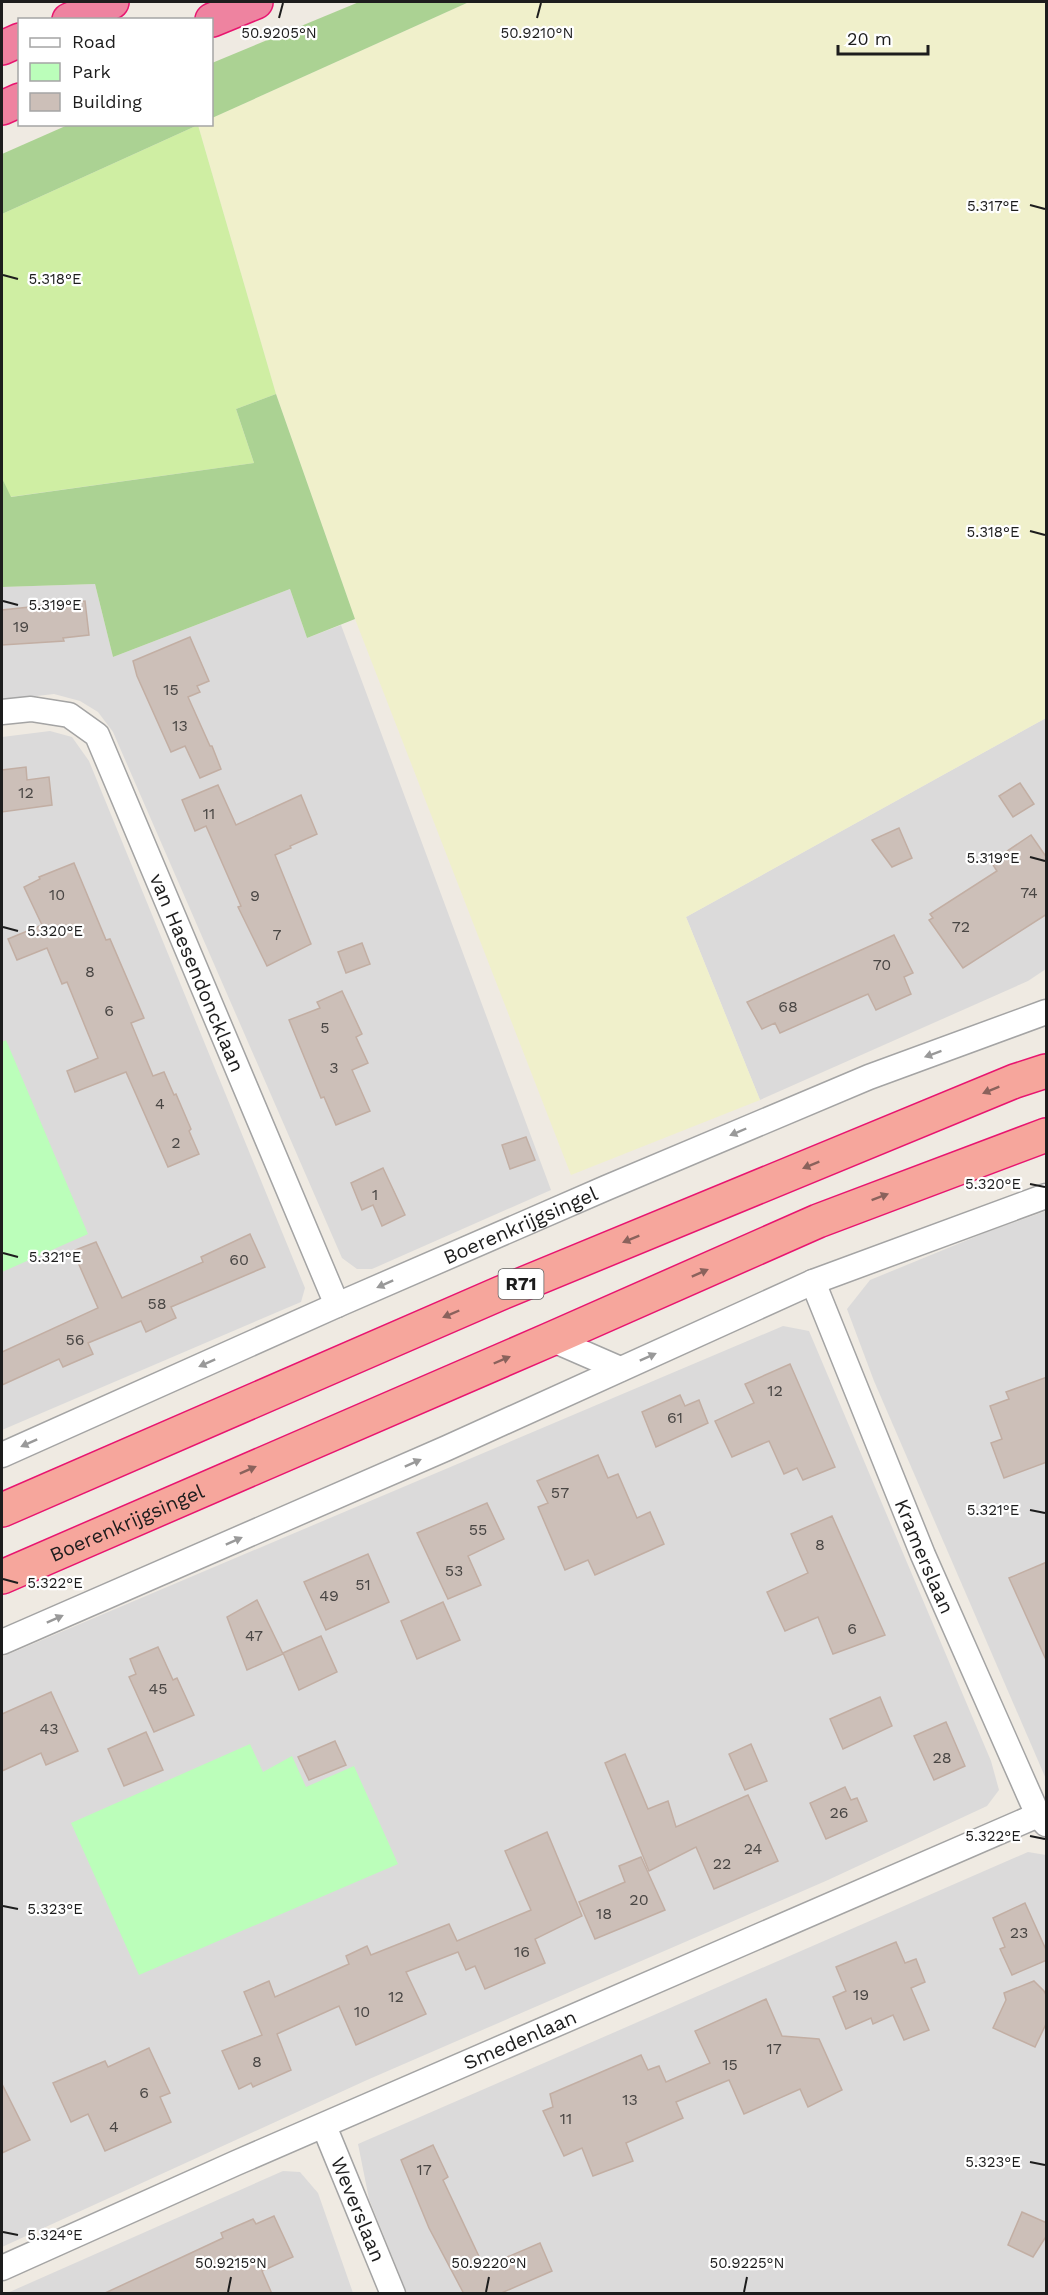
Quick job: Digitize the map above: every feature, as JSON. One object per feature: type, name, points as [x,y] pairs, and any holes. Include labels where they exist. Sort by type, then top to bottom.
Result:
[{"type":"highway","points":[[74,18],[112,2]]},
{"type":"highway","points":[[213,20],[256,2]]},
{"type":"highway","points":[[2,48],[18,41]]},
{"type":"highway","points":[[2,108],[18,101]]},
{"type":"highway","name":"R71","points":[[2,1510],[501,1293],[1015,1081],[1047,1071]]},
{"type":"highway","name":"Boerenkrijgsingel","points":[[2,1577],[818,1221],[1047,1136]]},
{"type":"street","name":"van Haesendoncklaan","points":[[2,712],[31,709],[69,715],[97,735],[337,1305]]},
{"type":"street","name":"Boerenkrijgsingel","points":[[2,1455],[597,1192],[869,1077],[1047,1012]]},
{"type":"street","points":[[2,1642],[447,1448],[813,1282],[1047,1196]]},
{"type":"street","name":"Kramerslaan","points":[[813,1282],[923,1555],[1042,1819]]},
{"type":"street","points":[[550,1339],[620,1370]]},
{"type":"street","name":"Smedenlaan","points":[[2,2268],[236,2163],[1042,1819]]},
{"type":"street","name":"Weverslaan","points":[[324,2126],[393,2294]]},
{"type":"shaded area","points":[[95,584],[113,657],[290,589],[307,638],[341,625],[551,1190],[372,1269],[357,1269],[342,1258],[113,732],[98,712],[80,701],[54,694],[2,700],[2,587]]},
{"type":"shaded area","points":[[1046,718],[1046,969],[1028,981],[760,1100],[686,917]]},
{"type":"shaded area","points":[[50,731],[72,737],[89,761],[305,1288],[301,1302],[2,1430],[2,737]]},
{"type":"shaded area","points":[[1046,1211],[1046,1779],[874,1381],[847,1309],[870,1280],[987,1232]]},
{"type":"shaded area","points":[[783,1326],[809,1331],[991,1761],[999,1790],[987,1806],[828,1880],[367,2080],[2,2247],[2,1657]]},
{"type":"shaded area","points":[[1028,1852],[1046,1855],[1046,2293],[407,2293],[369,2199],[358,2144]]},
{"type":"shaded area","points":[[283,2171],[300,2172],[318,2193],[353,2293],[5,2294]]},
{"type":"green space","points":[[359,2],[469,2],[213,118],[213,63]]},
{"type":"green space","points":[[469,2],[1046,2],[1046,718],[686,917],[760,1100],[571,1175],[355,619],[276,394],[198,126],[213,126],[213,118]]},
{"type":"green space","points":[[65,126],[196,126],[2,214],[2,154]]},
{"type":"green space","points":[[198,126],[276,394],[236,409],[254,463],[10,497],[2,478],[2,214]]},
{"type":"green space","points":[[276,394],[355,619],[307,638],[290,589],[113,657],[95,584],[2,587],[2,478],[11,497],[254,463],[236,409]]},
{"type":"green space","points":[[6,1040],[88,1234],[2,1272],[2,1042]]},
{"type":"green space","points":[[250,1744],[263,1772],[292,1756],[306,1787],[354,1766],[398,1864],[139,1975],[71,1823]]},
{"type":"building","points":[[85,601],[89,635],[63,638],[64,641],[2,645],[2,610]]},
{"type":"building","points":[[190,637],[209,681],[197,686],[200,692],[188,697],[221,769],[200,778],[185,746],[171,752],[137,676],[133,661]]},
{"type":"building","points":[[26,767],[27,780],[49,777],[52,805],[2,812],[2,770]]},
{"type":"building","points":[[1020,783],[1034,804],[1013,817],[999,796]]},
{"type":"building","points":[[218,785],[236,825],[301,795],[317,834],[275,855],[311,944],[267,966],[238,907],[241,906],[206,826],[195,831],[182,800]]},
{"type":"building","points":[[899,828],[912,858],[892,867],[872,840]]},
{"type":"building","points":[[1031,835],[1047,858],[1047,914],[963,968],[929,920],[933,918],[930,914],[997,871],[991,862]]},
{"type":"building","points":[[74,863],[106,940],[110,939],[144,1018],[131,1023],[153,1076],[164,1072],[191,1129],[189,1131],[199,1154],[168,1167],[126,1072],[75,1092],[67,1071],[98,1058],[67,982],[62,984],[47,948],[17,960],[8,939],[42,925],[24,887],[40,879],[39,877]]},
{"type":"building","points":[[894,935],[913,973],[904,977],[911,994],[876,1010],[868,994],[780,1033],[775,1023],[762,1029],[747,1002]]},
{"type":"building","points":[[362,943],[370,964],[346,973],[338,952]]},
{"type":"building","points":[[342,991],[362,1034],[356,1037],[368,1063],[352,1070],[370,1111],[336,1125],[324,1097],[321,1098],[289,1020],[320,1008],[317,1002]]},
{"type":"building","points":[[526,1137],[535,1160],[510,1169],[502,1145]]},
{"type":"building","points":[[383,1168],[405,1215],[382,1226],[373,1205],[362,1210],[351,1183]]},
{"type":"building","points":[[250,1234],[265,1267],[171,1307],[176,1318],[146,1332],[141,1321],[88,1343],[93,1354],[63,1367],[59,1359],[2,1385],[2,1352],[98,1308],[73,1251],[96,1242],[122,1298],[203,1262],[201,1257]]},
{"type":"building","points":[[790,1364],[835,1467],[803,1480],[797,1468],[784,1474],[769,1441],[732,1457],[715,1421],[754,1403],[745,1384]]},
{"type":"building","points":[[1047,1377],[1047,1462],[1004,1478],[991,1443],[1002,1439],[990,1406],[1009,1399],[1006,1392]]},
{"type":"building","points":[[680,1395],[685,1406],[699,1400],[708,1423],[656,1447],[642,1412]]},
{"type":"building","points":[[598,1455],[608,1478],[618,1474],[637,1518],[650,1512],[664,1544],[595,1575],[588,1560],[565,1570],[538,1507],[548,1503],[537,1481]]},
{"type":"building","points":[[487,1503],[504,1539],[468,1556],[481,1585],[448,1599],[417,1533]]},
{"type":"building","points":[[832,1516],[885,1635],[833,1654],[818,1617],[785,1631],[767,1592],[808,1573],[791,1534]]},
{"type":"building","points":[[368,1554],[389,1602],[326,1630],[304,1582]]},
{"type":"building","points":[[1047,1562],[1047,1662],[1009,1578]]},
{"type":"building","points":[[257,1600],[283,1654],[247,1670],[227,1617]]},
{"type":"building","points":[[443,1602],[460,1640],[417,1659],[401,1621]]},
{"type":"building","points":[[321,1636],[337,1672],[299,1690],[283,1653]]},
{"type":"building","points":[[158,1647],[173,1680],[177,1678],[194,1715],[154,1732],[129,1677],[136,1674],[130,1659]]},
{"type":"building","points":[[51,1692],[78,1751],[46,1765],[41,1753],[2,1771],[2,1714]]},
{"type":"building","points":[[880,1697],[892,1726],[843,1749],[830,1719]]},
{"type":"building","points":[[946,1722],[965,1766],[934,1780],[914,1736]]},
{"type":"building","points":[[146,1732],[163,1770],[124,1786],[108,1749]]},
{"type":"building","points":[[335,1741],[346,1765],[309,1780],[298,1757]]},
{"type":"building","points":[[751,1744],[767,1781],[745,1790],[729,1754]]},
{"type":"building","points":[[625,1754],[648,1809],[668,1801],[676,1827],[748,1795],[778,1861],[714,1889],[696,1847],[649,1871],[605,1763]]},
{"type":"building","points":[[845,1787],[851,1800],[857,1798],[867,1821],[826,1839],[810,1803]]},
{"type":"building","points":[[547,1832],[582,1916],[535,1939],[545,1963],[485,1989],[475,1966],[466,1970],[458,1952],[406,1972],[426,2014],[356,2045],[339,2006],[277,2034],[291,2070],[253,2087],[251,2083],[239,2089],[222,2051],[262,2035],[244,1992],[269,1981],[275,1997],[349,1964],[346,1956],[367,1946],[371,1955],[449,1924],[457,1941],[531,1910],[505,1851]]},
{"type":"building","points":[[641,1857],[665,1910],[595,1939],[579,1902],[625,1882],[619,1866]]},
{"type":"building","points":[[1025,1903],[1047,1952],[1047,1960],[1012,1975],[1000,1949],[1005,1947],[993,1918]]},
{"type":"building","points":[[896,1942],[905,1963],[916,1959],[925,1982],[911,1988],[929,2030],[904,2040],[893,2015],[873,2024],[871,2018],[846,2029],[833,1997],[846,1991],[836,1967]]},
{"type":"building","points":[[1034,1981],[1047,1997],[1047,2022],[1035,2047],[993,2028],[1006,2000],[1004,1993]]},
{"type":"building","points":[[766,1999],[782,2036],[819,2039],[842,2090],[808,2107],[800,2089],[744,2114],[729,2080],[676,2102],[683,2118],[626,2143],[633,2161],[593,2176],[582,2148],[564,2156],[543,2111],[553,2107],[550,2094],[641,2055],[648,2070],[659,2066],[666,2082],[710,2063],[695,2031]]},
{"type":"building","points":[[149,2048],[170,2093],[160,2097],[171,2122],[105,2151],[88,2114],[71,2122],[53,2083],[105,2061],[108,2067]]},
{"type":"building","points":[[2,2084],[30,2140],[2,2153]]},
{"type":"building","points":[[433,2145],[448,2177],[443,2180],[484,2267],[540,2243],[552,2271],[499,2294],[464,2294],[429,2228],[401,2160]]},
{"type":"building","points":[[1022,2212],[1047,2223],[1047,2235],[1033,2257],[1008,2245]]},
{"type":"building","points":[[274,2216],[293,2257],[262,2271],[272,2294],[103,2294],[223,2238],[221,2233],[253,2219],[256,2224]]}]
